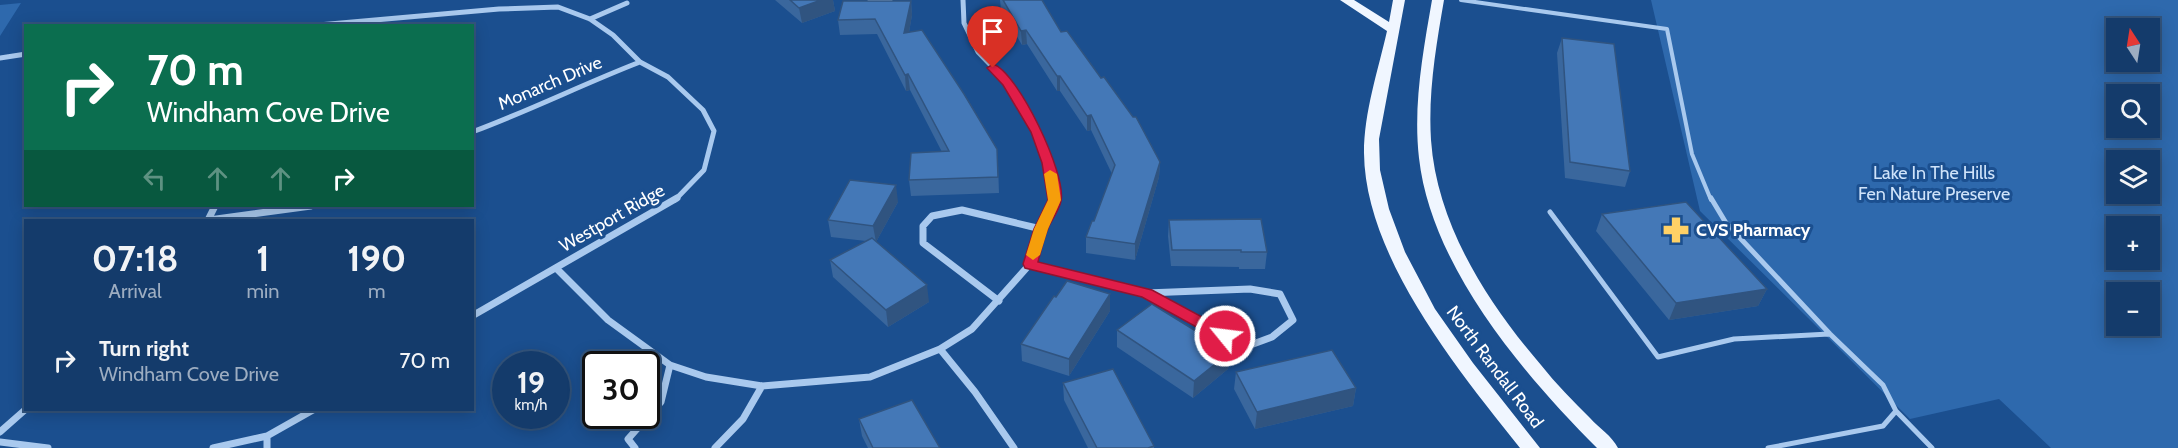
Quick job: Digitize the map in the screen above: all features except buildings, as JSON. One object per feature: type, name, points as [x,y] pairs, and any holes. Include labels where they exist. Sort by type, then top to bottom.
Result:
[{"type":"main road","points":[[1346,0],[1394,30]]},
{"type":"main road","name":"North Randall Road","points":[[1399,0],[1372,140],[1374,184],[1394,248],[1420,300],[1447,344],[1531,448]]},
{"type":"main road","name":"North Randall Road","points":[[1438,0],[1428,57],[1423,115],[1426,159],[1436,202],[1455,250],[1480,295],[1515,347],[1540,378],[1609,448]]},
{"type":"street","points":[[870,0],[890,0]]},
{"type":"street","points":[[556,268],[608,320],[670,365],[706,377],[762,386],[870,376],[940,349],[972,329],[1030,264],[1041,229],[1055,200],[1048,163],[1037,132],[1008,84],[978,52],[964,23],[963,0]]},
{"type":"street","points":[[590,19],[627,3]]},
{"type":"street","name":"Westport Ridge","points":[[330,24],[499,9],[558,7],[590,19],[613,35],[640,62],[668,77],[703,110],[714,131],[704,170],[676,199],[474,315]]},
{"type":"street","points":[[0,58],[24,54]]},
{"type":"street","name":"Monarch Drive","points":[[474,131],[533,109],[576,87],[640,62]]},
{"type":"street","points":[[215,219],[304,207]]},
{"type":"street","points":[[999,301],[923,243],[923,226],[932,216],[962,210],[1041,229]]},
{"type":"street","points":[[1030,264],[1146,293],[1245,347],[1272,337],[1293,320],[1280,294],[1250,289],[1146,293]]},
{"type":"street","points":[[940,349],[975,392],[1014,448]]},
{"type":"street","points":[[635,448],[628,439],[661,402],[670,365]]},
{"type":"street","points":[[715,448],[743,419],[762,386]]},
{"type":"street","points":[[0,432],[24,411]]},
{"type":"street","points":[[213,448],[267,436],[311,411]]},
{"type":"street","points":[[267,436],[267,448]]},
{"type":"street","points":[[0,442],[48,448]]},
{"type":"lane","points":[[1461,0],[1667,29],[1692,154],[1706,190],[1726,223],[1830,334],[1882,385],[1896,411],[1932,448]]},
{"type":"lane","points":[[1550,212],[1658,357],[1734,339],[1830,334]]},
{"type":"lane","points":[[1768,448],[1883,426],[1896,411]]},
{"type":"green space","name":"Lake In The Hills Fen Nature Preserve","points":[[1651,0],[2178,0],[2178,448],[2051,448],[1999,399],[1910,419],[1700,211]]},
{"type":"green space","points":[[21,3],[0,36],[0,5]]},
{"type":"slow traffic","points":[[1033,255],[1041,229],[1055,200],[1050,174]]},
{"type":"place","name":"CVS Pharmacy","points":[[1676,230]]},
{"type":"route","points":[[993,68],[1008,84],[1037,132],[1048,163],[1055,200],[1041,229],[1030,264],[1146,293],[1225,336]]}]
